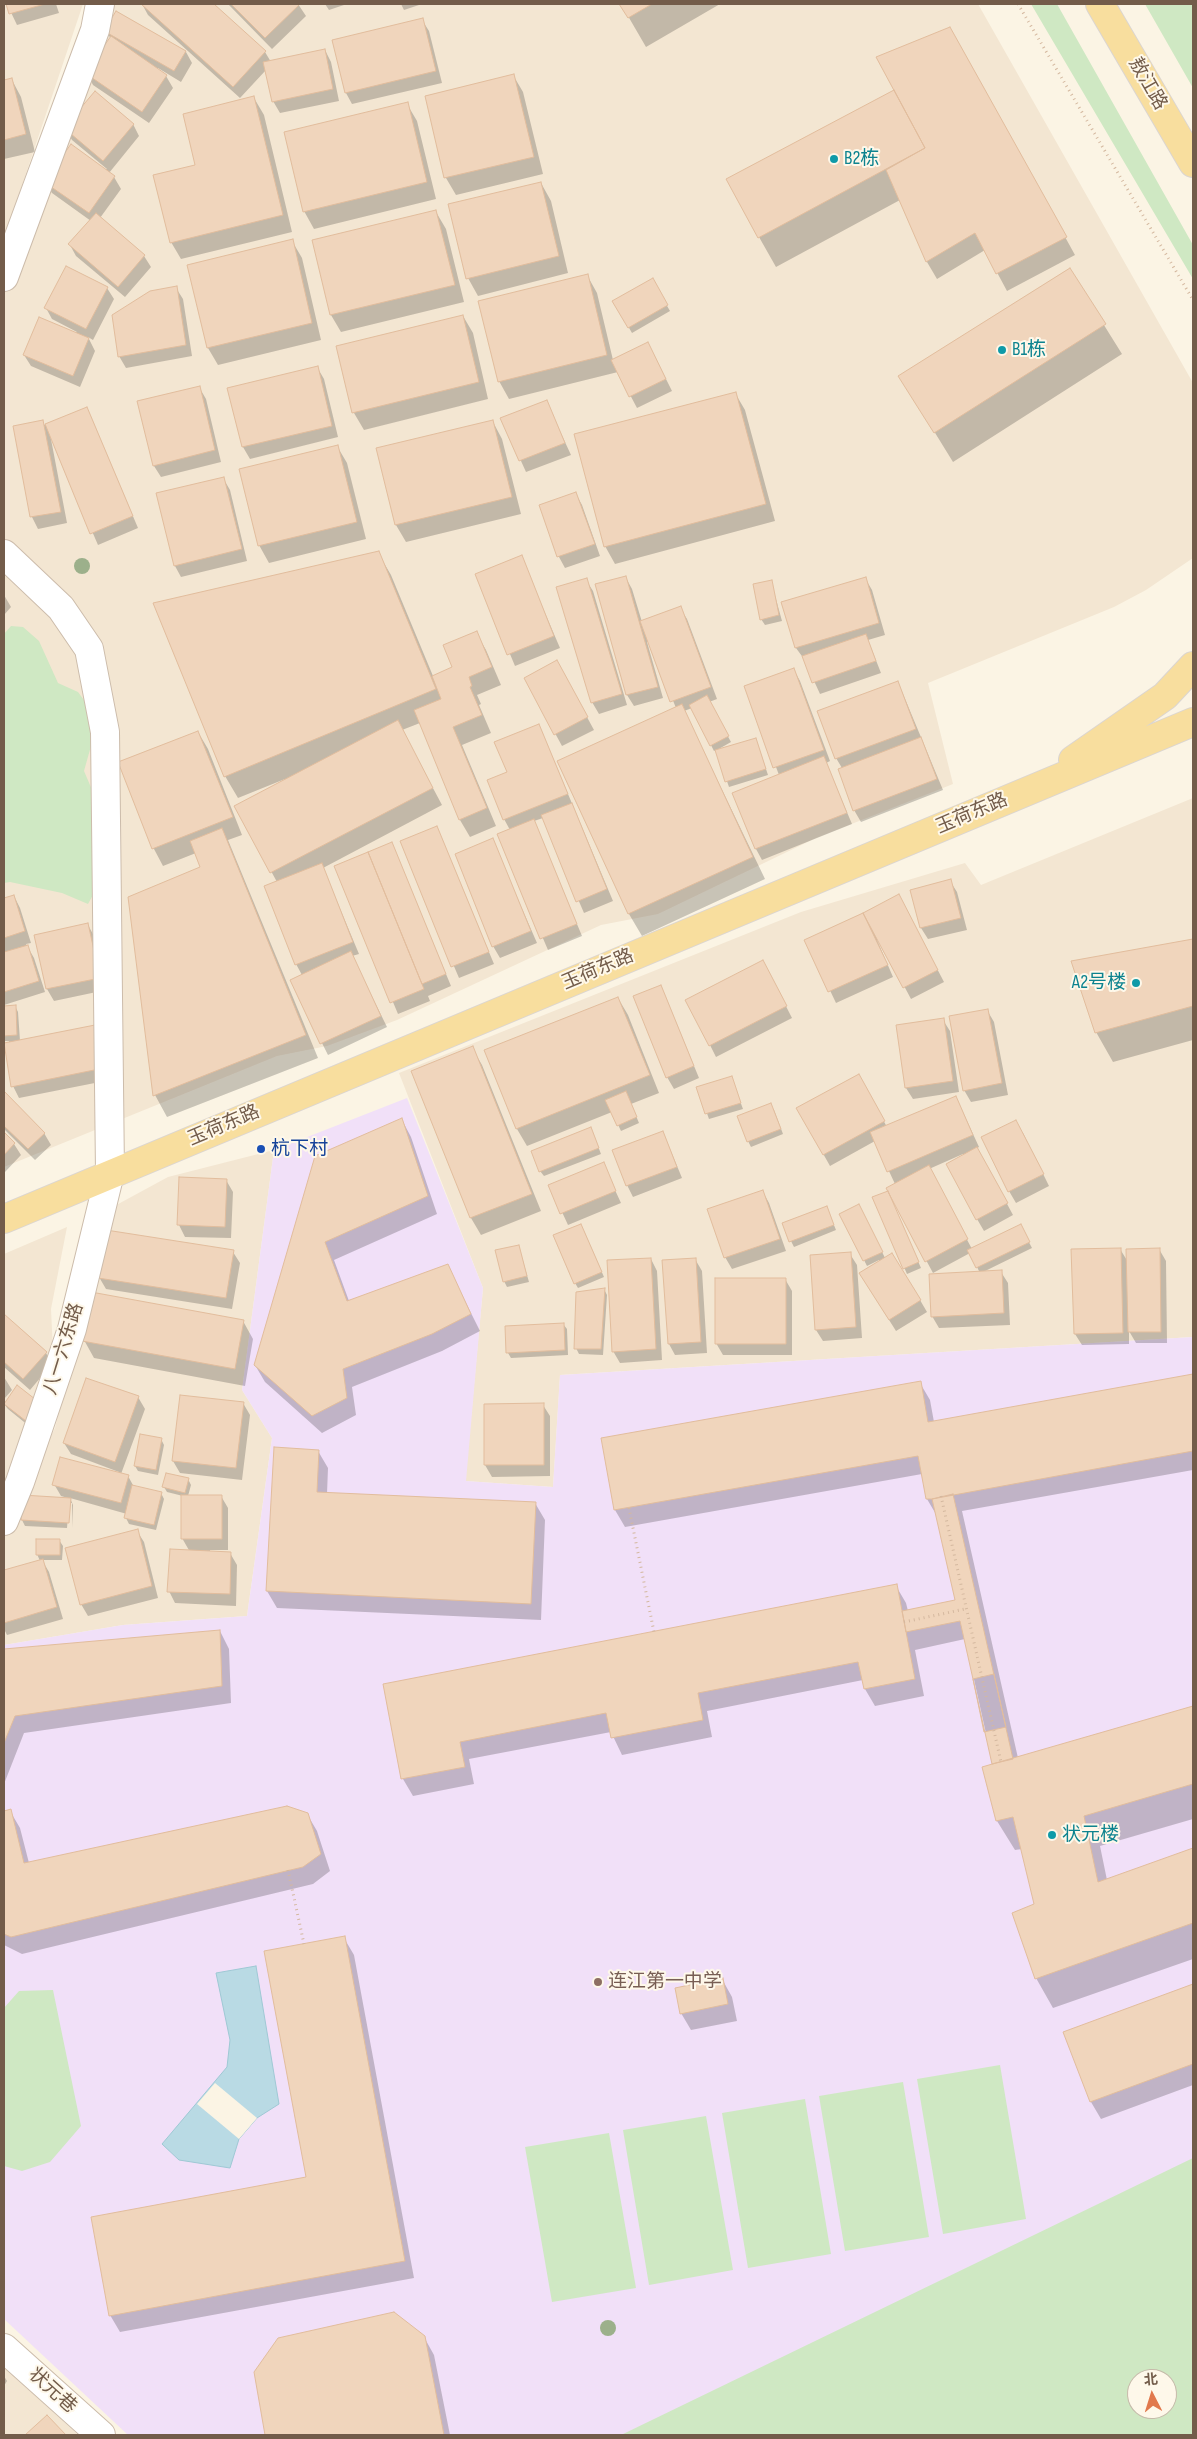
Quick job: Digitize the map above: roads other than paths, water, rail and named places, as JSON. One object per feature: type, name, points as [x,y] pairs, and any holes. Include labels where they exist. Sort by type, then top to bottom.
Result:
[{"type":"main road","name":"敖江路","points":[[1100,4],[1193,163]]},
{"type":"main road","points":[[1028,791],[1165,696],[1193,666]]},
{"type":"main road","name":"玉荷东路","points":[[4,1219],[1193,722]]},
{"type":"main road","points":[[1028,791],[1158,745],[1193,737]]},
{"type":"street","points":[[4,277],[95,30],[100,4]]},
{"type":"street","name":"八一六东路","points":[[4,554],[61,608],[89,649],[105,732],[110,1174],[72,1329],[20,1482],[4,1522]]},
{"type":"street","name":"状元巷","points":[[4,2348],[101,2435]]},
{"type":"water","points":[[256,1966],[279,2104],[257,2118],[239,2139],[230,2168],[179,2160],[162,2144],[227,2067],[230,2040],[216,1973]]},
{"type":"place","name":"B2栋","points":[[834,159]]},
{"type":"place","name":"B1栋","points":[[1002,350]]},
{"type":"place","name":"A2号楼","points":[[1136,983]]},
{"type":"place","name":"杭下村","points":[[261,1149]]},
{"type":"place","name":"状元楼","points":[[1052,1835]]},
{"type":"place","name":"连江第一中学","points":[[598,1982]]}]
